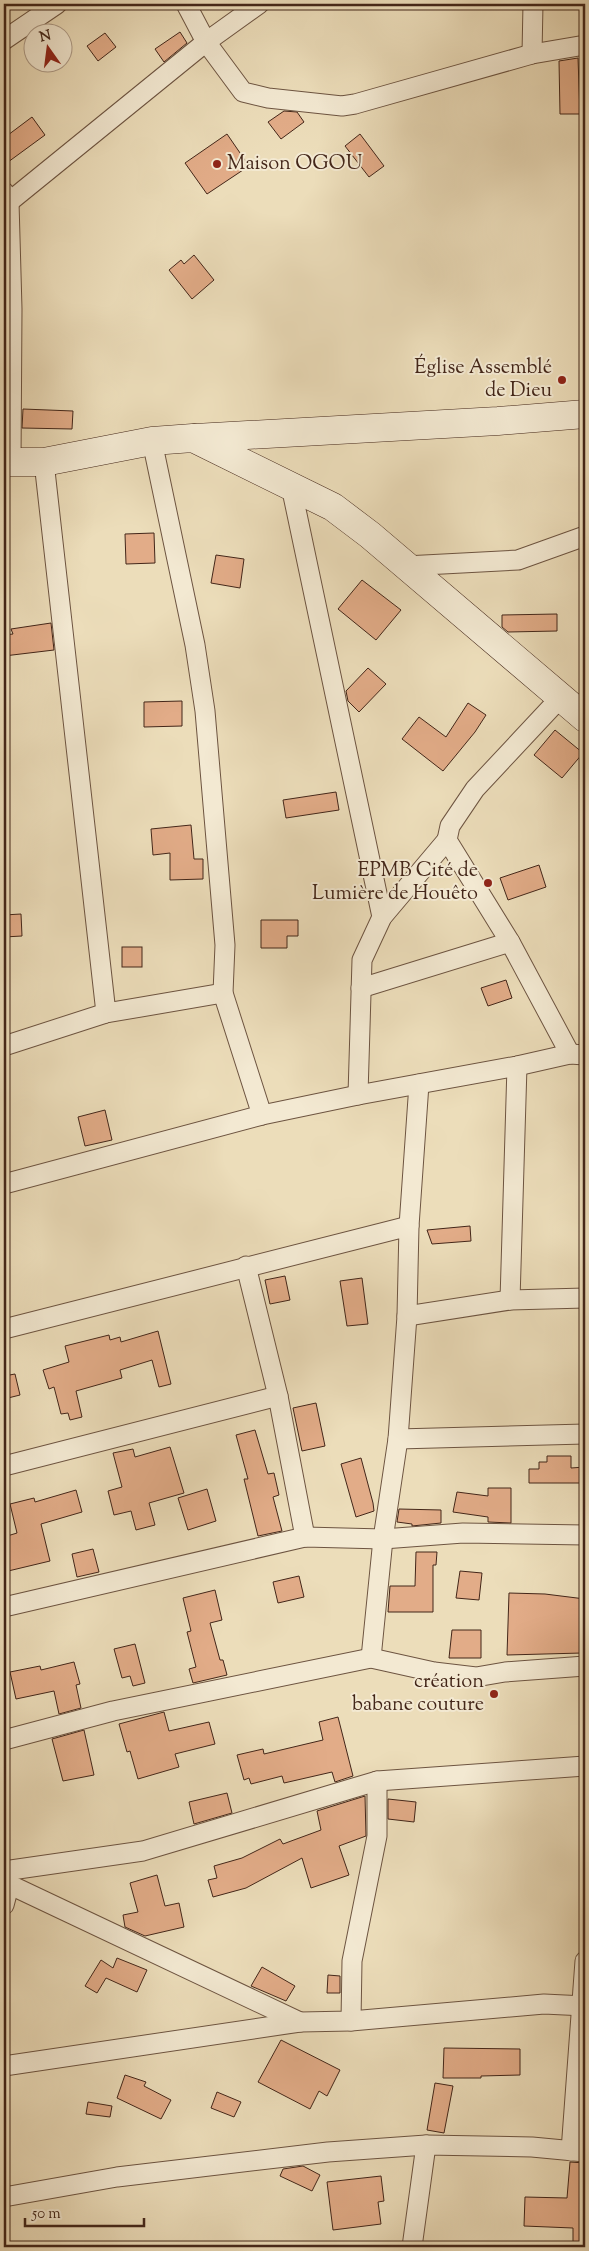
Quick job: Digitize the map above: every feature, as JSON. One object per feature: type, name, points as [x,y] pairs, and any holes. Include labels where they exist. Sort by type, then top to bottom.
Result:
[{"type":"street","points":[[4,40],[57,4]]},
{"type":"street","points":[[186,4],[206,42],[243,92],[268,98],[342,106],[355,104],[532,54],[585,45]]},
{"type":"street","points":[[259,4],[206,42],[5,199],[8,309],[7,462],[44,462],[152,441],[498,421],[585,414]]},
{"type":"street","points":[[532,54],[533,4]]},
{"type":"street","points":[[193,438],[333,507],[585,718]]},
{"type":"street","points":[[152,441],[194,645],[205,712],[225,945],[223,993],[262,1115]]},
{"type":"street","points":[[44,462],[106,1013]]},
{"type":"street","points":[[291,486],[382,917]]},
{"type":"street","points":[[405,566],[518,560],[585,536]]},
{"type":"street","points":[[358,1095],[362,960],[382,917],[447,840],[450,826],[475,789],[560,696]]},
{"type":"street","points":[[4,1184],[262,1115],[358,1095],[578,1055],[447,840]]},
{"type":"street","points":[[361,988],[510,942]]},
{"type":"street","points":[[4,1046],[106,1013],[223,993]]},
{"type":"street","points":[[510,1300],[517,1066]]},
{"type":"street","points":[[371,1658],[383,1539],[398,1439],[407,1316],[409,1226],[419,1084]]},
{"type":"street","points":[[4,1329],[409,1226]]},
{"type":"street","points":[[246,1266],[278,1396],[305,1536]]},
{"type":"street","points":[[407,1316],[510,1300],[585,1298]]},
{"type":"street","points":[[4,1466],[278,1396]]},
{"type":"street","points":[[398,1439],[585,1434]]},
{"type":"street","points":[[4,1607],[305,1536],[383,1539],[463,1533],[585,1535]]},
{"type":"street","points":[[4,1740],[113,1711],[371,1658],[434,1672],[476,1677],[505,1672],[585,1666]]},
{"type":"street","points":[[6,1880],[143,1851],[377,1781],[585,1766]]},
{"type":"street","points":[[351,2021],[352,1961],[377,1836],[377,1781]]},
{"type":"street","points":[[4,1905],[6,1880]]},
{"type":"street","points":[[6,1880],[300,2022]]},
{"type":"street","points":[[4,2197],[118,2177],[328,2152],[426,2145],[532,2147],[578,2151],[585,1961]]},
{"type":"street","points":[[4,2066],[300,2022],[351,2021],[544,2004],[584,2005]]},
{"type":"street","points":[[412,2247],[426,2145]]},
{"type":"building","points":[[180,32],[187,43],[164,62],[155,49]]},
{"type":"building","points":[[105,33],[116,47],[98,61],[87,46]]},
{"type":"building","points":[[578,58],[580,114],[560,114],[559,61]]},
{"type":"building","points":[[284,111],[297,112],[304,122],[281,139],[268,122]]},
{"type":"building","points":[[32,117],[45,135],[4,165],[4,138]]},
{"type":"building","name":"Maison OGOU","points":[[227,134],[249,166],[207,194],[185,163]]},
{"type":"building","points":[[360,134],[384,166],[369,177],[345,146]]},
{"type":"building","points":[[194,255],[214,280],[192,299],[169,270],[181,260],[184,264]]},
{"type":"building","points":[[23,409],[73,411],[72,429],[22,428]]},
{"type":"building","points":[[154,533],[155,563],[126,564],[125,534]]},
{"type":"building","points":[[216,555],[244,559],[240,588],[211,583]]},
{"type":"building","points":[[362,580],[401,610],[376,640],[338,609]]},
{"type":"building","points":[[557,614],[557,631],[508,632],[502,627],[502,615]]},
{"type":"building","points":[[51,623],[54,650],[4,656],[4,635],[13,634],[11,629]]},
{"type":"building","points":[[368,668],[386,684],[359,712],[348,701],[346,691]]},
{"type":"building","points":[[182,701],[182,726],[144,727],[144,702]]},
{"type":"building","points":[[468,703],[486,715],[475,732],[443,771],[402,739],[419,717],[446,737]]},
{"type":"building","points":[[555,730],[583,753],[562,778],[534,755]]},
{"type":"building","points":[[336,792],[339,810],[286,818],[283,800]]},
{"type":"building","points":[[191,825],[194,859],[203,859],[203,879],[170,880],[170,853],[153,855],[151,829]]},
{"type":"building","points":[[539,865],[546,887],[508,900],[500,878]]},
{"type":"building","points":[[21,914],[22,936],[4,937],[4,915]]},
{"type":"building","points":[[261,920],[298,920],[298,936],[287,936],[287,948],[261,948]]},
{"type":"building","points":[[122,947],[142,947],[142,967],[122,967]]},
{"type":"building","points":[[506,980],[512,998],[488,1006],[481,988]]},
{"type":"building","points":[[105,1110],[112,1140],[85,1146],[78,1117]]},
{"type":"building","points":[[470,1226],[471,1241],[432,1244],[427,1230]]},
{"type":"building","points":[[285,1276],[290,1300],[270,1304],[265,1280]]},
{"type":"building","points":[[362,1278],[368,1324],[347,1326],[340,1281]]},
{"type":"building","points":[[158,1331],[171,1384],[159,1387],[152,1360],[120,1370],[122,1378],[76,1391],[82,1417],[70,1420],[68,1413],[61,1414],[54,1387],[49,1389],[43,1370],[69,1362],[65,1346],[109,1335],[110,1340],[120,1337],[121,1342]]},
{"type":"building","points":[[15,1374],[20,1395],[4,1399],[4,1376]]},
{"type":"building","points":[[316,1403],[325,1446],[302,1451],[293,1408]]},
{"type":"building","points":[[255,1430],[268,1474],[274,1473],[279,1495],[273,1497],[282,1531],[258,1536],[244,1479],[248,1479],[236,1435]]},
{"type":"building","points":[[170,1447],[184,1493],[149,1503],[155,1525],[136,1530],[131,1511],[114,1515],[108,1491],[122,1487],[113,1453],[133,1449],[135,1457]]},
{"type":"building","points":[[547,1456],[571,1456],[571,1468],[585,1467],[585,1483],[529,1483],[529,1469],[539,1469],[539,1462],[547,1462]]},
{"type":"building","points":[[361,1458],[374,1511],[356,1517],[341,1464]]},
{"type":"building","points":[[488,1488],[511,1488],[511,1523],[488,1522],[488,1517],[453,1512],[457,1492],[488,1496]]},
{"type":"building","points":[[207,1489],[216,1521],[188,1530],[178,1498]]},
{"type":"building","points":[[76,1490],[82,1512],[41,1524],[50,1561],[4,1572],[4,1537],[17,1533],[10,1504],[34,1498],[35,1502]]},
{"type":"building","points":[[399,1509],[441,1510],[441,1523],[412,1526],[412,1524],[397,1522]]},
{"type":"building","points":[[93,1549],[99,1572],[77,1577],[72,1554]]},
{"type":"building","points":[[416,1552],[437,1552],[436,1565],[433,1565],[433,1612],[388,1612],[390,1586],[415,1586]]},
{"type":"building","points":[[460,1571],[482,1573],[479,1600],[456,1598]]},
{"type":"building","points":[[299,1576],[304,1597],[278,1603],[273,1582]]},
{"type":"building","points":[[215,1590],[222,1620],[210,1623],[220,1660],[223,1660],[227,1675],[193,1683],[189,1669],[196,1667],[187,1632],[191,1631],[183,1598]]},
{"type":"building","points":[[509,1593],[545,1594],[585,1599],[582,1653],[507,1655]]},
{"type":"building","points":[[452,1630],[481,1630],[481,1658],[449,1658]]},
{"type":"building","points":[[135,1644],[145,1683],[133,1686],[130,1676],[122,1678],[114,1649]]},
{"type":"building","points":[[74,1662],[80,1684],[76,1685],[81,1708],[59,1714],[54,1691],[16,1699],[10,1672],[40,1666],[41,1670]]},
{"type":"building","points":[[164,1712],[169,1731],[209,1722],[215,1744],[175,1754],[179,1767],[138,1779],[130,1751],[127,1752],[119,1724]]},
{"type":"building","points":[[338,1717],[353,1776],[335,1782],[332,1772],[284,1783],[282,1776],[251,1784],[249,1778],[244,1780],[237,1755],[263,1749],[264,1754],[323,1740],[319,1722]]},
{"type":"building","points":[[84,1730],[94,1775],[63,1781],[52,1739]]},
{"type":"building","points":[[227,1793],[232,1813],[194,1824],[189,1802]]},
{"type":"building","points":[[365,1796],[366,1836],[339,1846],[349,1875],[311,1888],[302,1858],[246,1888],[213,1897],[208,1880],[217,1878],[214,1866],[242,1858],[280,1839],[283,1844],[321,1830],[317,1811]]},
{"type":"building","points":[[388,1799],[416,1802],[414,1822],[388,1819]]},
{"type":"building","points":[[157,1875],[165,1906],[179,1903],[184,1927],[145,1936],[125,1927],[123,1915],[138,1912],[130,1883]]},
{"type":"building","points":[[117,1958],[147,1970],[137,1992],[106,1978],[97,1993],[85,1986],[101,1960],[113,1968]]},
{"type":"building","points":[[262,1967],[295,1986],[286,2001],[251,1986]]},
{"type":"building","points":[[328,1975],[340,1976],[340,1993],[327,1993]]},
{"type":"building","points":[[281,2040],[340,2070],[327,2096],[319,2091],[310,2109],[258,2082]]},
{"type":"building","points":[[444,2048],[520,2049],[520,2075],[443,2078]]},
{"type":"building","points":[[125,2075],[146,2082],[144,2086],[171,2100],[161,2119],[117,2098]]},
{"type":"building","points":[[435,2083],[453,2086],[444,2133],[427,2130]]},
{"type":"building","points":[[217,2092],[241,2102],[234,2117],[211,2108]]},
{"type":"building","points":[[88,2102],[112,2106],[110,2117],[86,2114]]},
{"type":"building","points":[[570,2162],[585,2163],[585,2246],[573,2246],[573,2228],[524,2226],[525,2197],[567,2198]]},
{"type":"building","points":[[303,2166],[320,2175],[312,2191],[280,2176],[283,2169]]},
{"type":"building","points":[[381,2176],[384,2201],[378,2202],[381,2224],[333,2230],[327,2182]]},
{"type":"place","name":"Maison OGOU","points":[[217,164]]},
{"type":"place","name":"Église Assemblé de Dieu","points":[[562,380]]},
{"type":"place","name":"EPMB Cité de Lumière de Houêto","points":[[488,883]]},
{"type":"place","name":"création babane couture","points":[[494,1694]]}]
